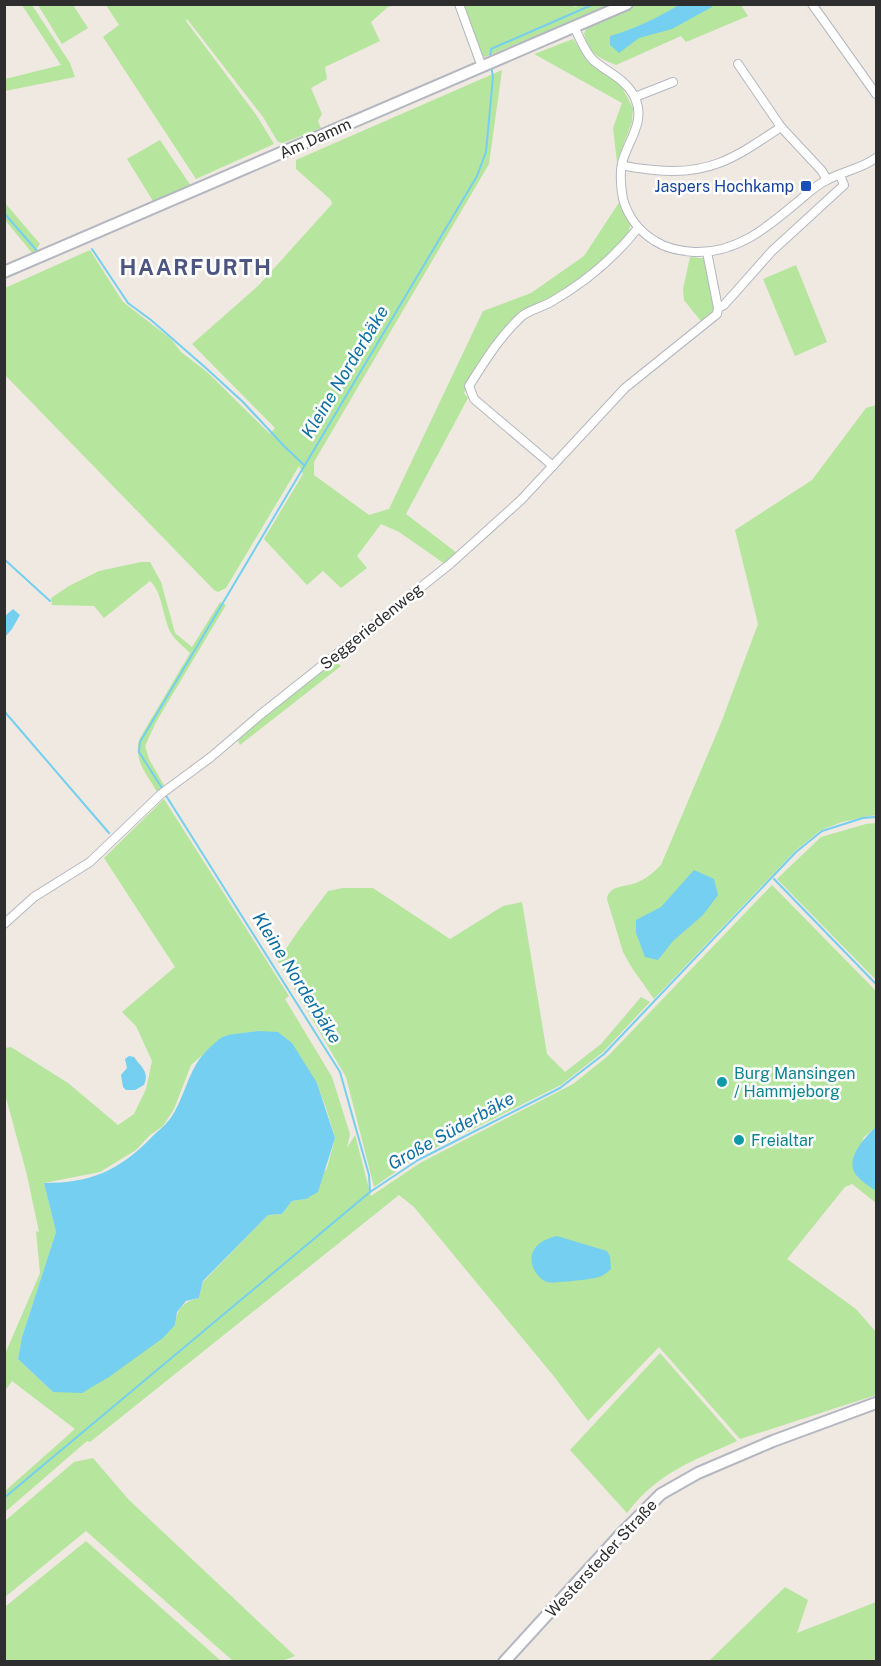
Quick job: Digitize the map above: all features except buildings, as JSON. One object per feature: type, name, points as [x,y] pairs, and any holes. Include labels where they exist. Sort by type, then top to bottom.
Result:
[{"type":"main road","name":"Am Damm","points":[[4,272],[627,4]]},
{"type":"main road","name":"Westersteder Straße","points":[[504,1662],[627,1527],[661,1494],[698,1473],[773,1441],[876,1402]]},
{"type":"street","points":[[459,4],[484,66]]},
{"type":"street","points":[[812,4],[876,94]]},
{"type":"street","points":[[574,27],[591,57],[621,79],[635,97],[639,110],[638,122],[622,165],[623,200],[638,228],[661,245],[680,251],[707,252],[748,240],[827,180],[862,167],[876,158]]},
{"type":"street","points":[[738,64],[781,126],[822,171],[827,180]]},
{"type":"street","points":[[635,97],[673,82]]},
{"type":"street","points":[[622,165],[663,171],[706,169],[742,153],[781,126]]},
{"type":"street","name":"Seggeriedenweg","points":[[4,924],[34,897],[90,862],[164,792],[211,757],[260,715],[450,564],[521,500],[625,388],[717,314],[718,308],[724,305],[772,251],[844,185],[840,175]]},
{"type":"street","points":[[553,466],[474,399],[469,386],[503,336],[524,314],[551,302],[596,270],[622,248],[638,228]]},
{"type":"street","points":[[707,252],[718,308]]},
{"type":"green space","points":[[572,4],[575,7],[612,5],[485,57],[482,56],[462,5]]},
{"type":"green space","points":[[22,5],[32,5],[70,63],[75,77],[5,91],[5,79],[61,65]]},
{"type":"green space","points":[[38,5],[73,5],[88,28],[62,44]]},
{"type":"green space","points":[[106,5],[395,5],[388,7],[371,22],[380,41],[325,67],[327,79],[311,88],[322,114],[318,121],[321,128],[283,143],[278,142],[263,117],[187,19],[186,21],[257,116],[274,144],[196,179],[103,37],[119,25]]},
{"type":"green space","points":[[631,5],[741,5],[748,16],[686,42],[681,36],[616,65],[595,54],[584,33],[591,22]]},
{"type":"green space","points":[[573,39],[589,62],[620,84],[633,108],[632,122],[617,162],[613,128],[622,103],[534,54]]},
{"type":"green space","points":[[502,70],[489,164],[314,462],[314,475],[369,515],[389,509],[483,311],[531,293],[584,256],[620,201],[631,224],[626,241],[618,250],[572,284],[521,315],[488,352],[464,393],[468,398],[406,514],[457,553],[445,564],[399,532],[381,524],[357,556],[367,568],[341,588],[323,571],[307,585],[264,539],[303,474],[299,466],[226,588],[218,592],[214,590],[5,375],[5,288],[90,250],[123,302],[171,339],[181,352],[207,372],[270,434],[275,428],[192,344],[259,285],[332,204],[331,200],[296,169],[296,160]]},
{"type":"green space","points":[[160,140],[191,186],[153,201],[127,159]]},
{"type":"green space","points":[[5,203],[40,244],[33,254],[5,220]]},
{"type":"green space","points":[[690,257],[709,259],[718,308],[704,325],[684,300],[683,289]]},
{"type":"green space","points":[[796,265],[827,342],[795,356],[763,279]]},
{"type":"green space","points":[[876,405],[876,815],[842,822],[821,830],[795,851],[654,999],[623,952],[607,899],[608,894],[614,889],[640,881],[661,865],[721,723],[758,624],[735,530],[812,480],[866,408]]},
{"type":"green space","points":[[150,562],[161,582],[175,633],[192,647],[220,602],[226,605],[156,722],[145,746],[149,759],[165,787],[157,792],[139,760],[138,746],[140,738],[190,653],[171,633],[158,592],[150,581],[104,618],[94,606],[52,605],[51,598],[99,571]]},
{"type":"green space","points":[[333,660],[341,666],[240,745],[237,738]]},
{"type":"green space","points":[[164,799],[289,996],[285,999],[332,1077],[350,1134],[347,1148],[355,1135],[371,1196],[420,1163],[573,1084],[609,1055],[772,885],[876,991],[876,1127],[863,1138],[857,1177],[876,1191],[876,1203],[852,1184],[845,1187],[787,1259],[856,1309],[876,1332],[876,1395],[740,1439],[659,1347],[588,1421],[414,1207],[399,1195],[90,1442],[87,1441],[5,1512],[5,1491],[75,1429],[12,1381],[5,1391],[5,1354],[40,1273],[36,1231],[39,1232],[27,1175],[5,1094],[5,1048],[11,1047],[68,1083],[118,1125],[134,1114],[146,1089],[152,1061],[136,1026],[122,1012],[175,967],[104,858]],"holes":[[[257,1031],[317,1083],[335,1138],[327,1168],[306,1199],[292,1201],[282,1214],[268,1215],[203,1282],[199,1298],[182,1307],[177,1314],[175,1325],[53,1392],[18,1359],[22,1337],[56,1232],[44,1183],[100,1172],[136,1150],[150,1135],[163,1126],[174,1109],[191,1065],[224,1036]]]},
{"type":"green space","points":[[876,823],[876,980],[777,879],[821,837]]},
{"type":"green space","points":[[343,888],[373,888],[450,939],[503,906],[522,902],[547,1054],[565,1072],[601,1044],[641,997],[650,1002],[603,1052],[561,1085],[415,1158],[374,1187],[346,1077],[278,961],[328,891]]},
{"type":"green space","points":[[660,1353],[737,1441],[664,1477],[651,1487],[627,1513],[570,1450]]},
{"type":"green space","points":[[93,1458],[129,1500],[295,1656],[282,1661],[233,1661],[86,1531],[5,1597],[5,1521],[74,1462]]},
{"type":"green space","points":[[86,1541],[221,1661],[5,1661],[6,1606]]},
{"type":"green space","points":[[785,1587],[808,1600],[797,1633],[876,1602],[876,1661],[709,1661]]},
{"type":"water","points":[[679,5],[712,5],[712,7],[672,29],[639,38],[619,53],[610,45],[610,36],[646,23]]},
{"type":"water","points":[[13,609],[20,615],[5,637],[5,616]]},
{"type":"water","points":[[694,870],[714,879],[718,895],[703,915],[673,941],[658,960],[645,957],[636,933],[636,920],[661,907]]},
{"type":"water","points":[[257,1031],[278,1032],[292,1043],[317,1083],[335,1138],[318,1192],[306,1199],[292,1201],[282,1214],[268,1215],[203,1281],[199,1298],[186,1301],[177,1312],[175,1325],[163,1338],[109,1377],[82,1393],[53,1392],[18,1359],[22,1337],[56,1232],[44,1183],[76,1181],[90,1177],[103,1173],[127,1159],[169,1120],[195,1067],[206,1051],[224,1037]]},
{"type":"water","points":[[129,1056],[134,1057],[144,1070],[146,1077],[144,1085],[135,1090],[126,1090],[123,1087],[121,1075],[127,1068],[125,1059]]},
{"type":"water","points":[[876,1127],[876,1191],[857,1176],[853,1170],[853,1163],[857,1149]]},
{"type":"water","points":[[557,1236],[607,1251],[610,1256],[611,1269],[601,1276],[589,1279],[564,1282],[542,1280],[533,1267],[533,1251],[543,1241]]},
{"type":"waterway","name":"Kleine Norderbäke","points":[[490,59],[491,49],[594,4]]},
{"type":"waterway","name":"Kleine Norderbäke","points":[[162,788],[139,752],[140,742],[477,176],[486,152],[493,77],[491,65]]},
{"type":"waterway","points":[[4,213],[38,252]]},
{"type":"waterway","points":[[57,244],[82,232]]},
{"type":"waterway","points":[[92,249],[128,303],[151,320],[243,402],[305,466]]},
{"type":"waterway","points":[[4,559],[50,601]]},
{"type":"waterway","points":[[4,711],[109,833]]},
{"type":"waterway","name":"Kleine Norderbäke","points":[[165,794],[340,1072],[369,1175],[370,1192]]},
{"type":"waterway","name":"Große Süderbäke","points":[[4,1498],[370,1192],[418,1160],[560,1088],[604,1054],[796,852],[822,831],[863,818],[876,817]]},
{"type":"waterway","points":[[774,879],[876,984]]},
{"type":"place","name":"Jaspers Hochkamp","points":[[806,186]]},
{"type":"place","name":"Burg Mansingen / Hammjeborg","points":[[722,1082]]},
{"type":"place","name":"Freialtar","points":[[739,1140]]},
{"type":"district","name":"HAARFURTH","points":[[196,267]]}]
